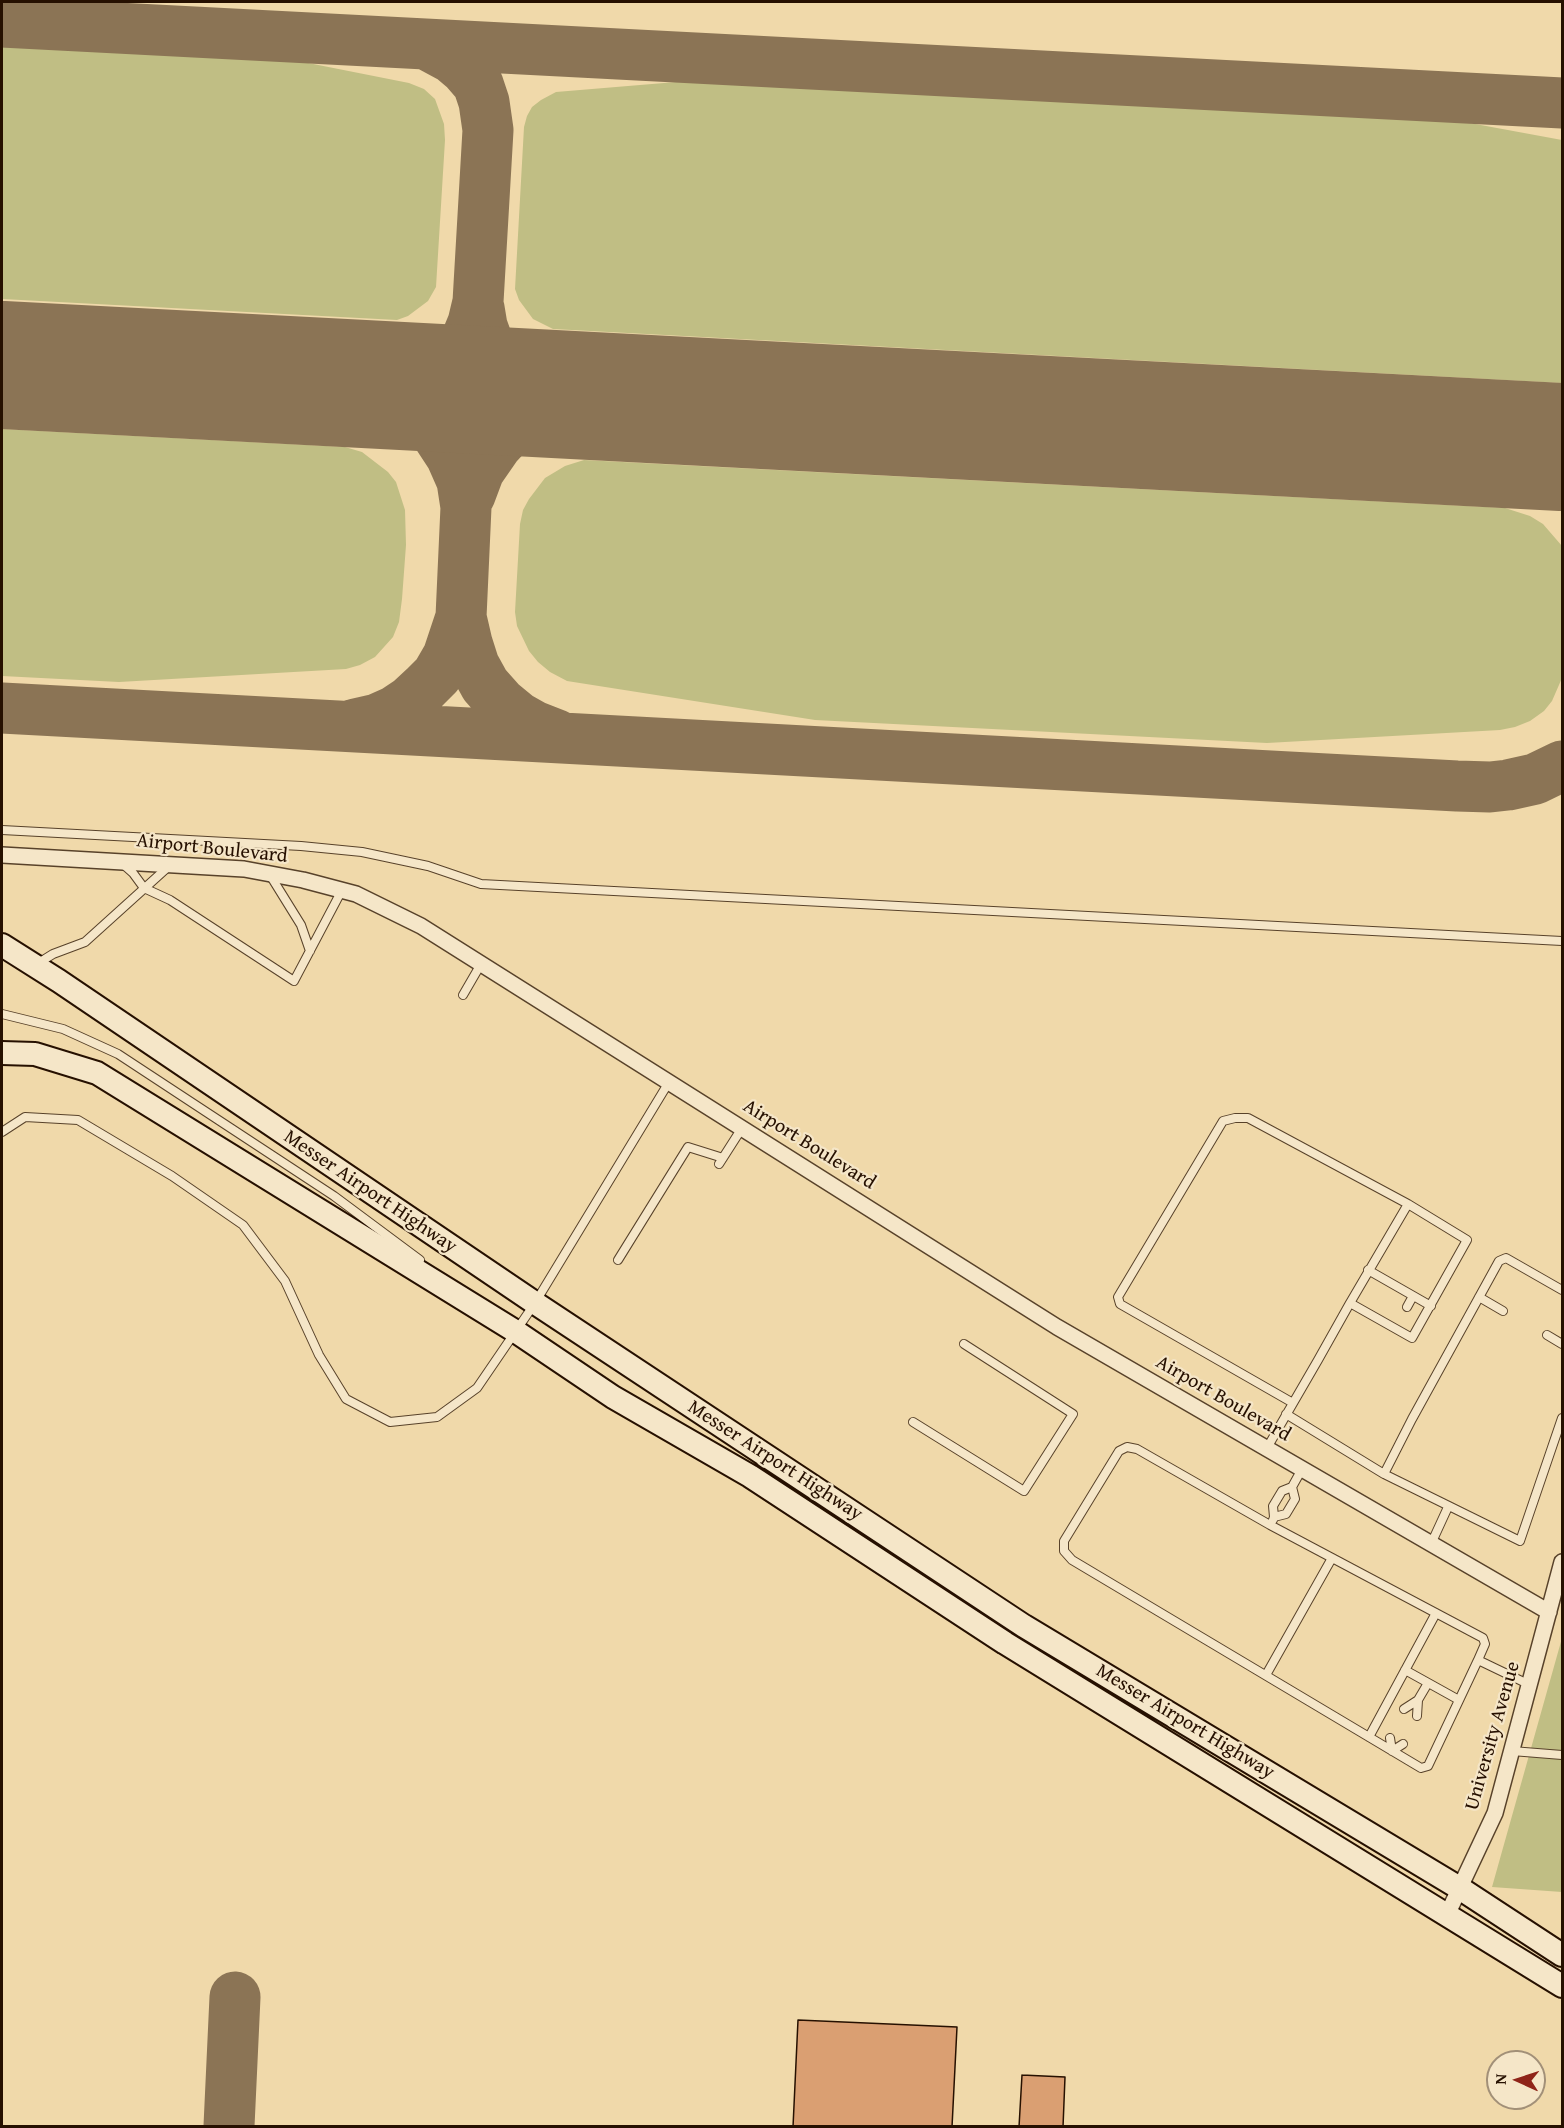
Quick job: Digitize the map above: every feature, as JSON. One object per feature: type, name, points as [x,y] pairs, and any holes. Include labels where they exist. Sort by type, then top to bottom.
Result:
[{"type":"main road","name":"Messer Airport Highway","points":[[2,945],[535,1303],[1024,1626],[1461,1889],[1563,1955]]},
{"type":"main road","name":"Messer Airport Highway","points":[[2,1053],[35,1054],[97,1073],[515,1331],[613,1397],[750,1476],[1005,1643],[1563,1986]]},
{"type":"street","name":"Airport Boulevard","points":[[2,855],[244,869],[356,894],[421,926],[1057,1326],[1549,1612]]},
{"type":"street","name":"University Avenue","points":[[1447,1915],[1495,1813],[1563,1563]]},
{"type":"lane","points":[[2,830],[301,846],[362,852],[428,866],[480,884],[1563,942]]},
{"type":"lane","points":[[118,861],[133,873],[144,888],[170,900],[294,981],[342,890]]},
{"type":"lane","points":[[34,966],[53,954],[85,942],[171,864]]},
{"type":"lane","points":[[269,874],[300,925],[310,951]]},
{"type":"lane","points":[[463,995],[481,964]]},
{"type":"lane","name":"Messer Airport Highway","points":[[2,1014],[63,1029],[118,1054],[334,1196],[515,1331]]},
{"type":"lane","points":[[2,1132],[25,1117],[78,1120],[172,1176],[243,1225],[285,1281],[319,1355],[346,1399],[390,1422],[437,1417],[477,1388],[535,1303],[669,1082]]},
{"type":"lane","points":[[1293,1403],[1120,1304],[1118,1297],[1223,1121],[1248,1118],[1408,1204],[1467,1239],[1412,1338],[1350,1303]]},
{"type":"lane","points":[[618,1260],[688,1146],[721,1161],[742,1128]]},
{"type":"lane","points":[[1267,1448],[1408,1204]]},
{"type":"lane","points":[[1384,1474],[1499,1261],[1506,1257],[1563,1290]]},
{"type":"lane","points":[[1368,1270],[1431,1306]]},
{"type":"lane","points":[[1407,1307],[1413,1296]]},
{"type":"lane","points":[[1479,1297],[1503,1311]]},
{"type":"lane","points":[[1547,1335],[1563,1344]]},
{"type":"lane","points":[[913,1422],[1024,1491],[1073,1414],[964,1344]]},
{"type":"lane","points":[[1286,1414],[1384,1474],[1520,1541],[1563,1418]]},
{"type":"lane","points":[[1127,1447],[1137,1449],[1272,1521],[1332,1558],[1483,1638],[1485,1644],[1428,1766],[1421,1768],[1392,1751],[1072,1560],[1064,1551],[1064,1541],[1119,1451],[1127,1447]]},
{"type":"lane","points":[[1272,1521],[1286,1514],[1292,1504],[1294,1499],[1292,1487],[1302,1469]]},
{"type":"lane","points":[[1272,1521],[1273,1506],[1282,1491],[1292,1487]]},
{"type":"lane","points":[[1431,1544],[1448,1507]]},
{"type":"lane","points":[[1266,1675],[1332,1558]]},
{"type":"lane","points":[[1369,1737],[1436,1613]]},
{"type":"lane","points":[[1478,1660],[1530,1685]]},
{"type":"lane","points":[[1405,1670],[1459,1700]]},
{"type":"lane","points":[[1404,1708],[1418,1700],[1428,1683]]},
{"type":"lane","points":[[1418,1700],[1418,1716]]},
{"type":"lane","points":[[1390,1738],[1392,1751]]},
{"type":"lane","points":[[1392,1751],[1402,1744]]},
{"type":"lane","points":[[1512,1751],[1563,1755]]},
{"type":"shaded area","points":[[2,42],[278,57],[409,83],[424,89],[435,99],[444,124],[445,140],[436,287],[428,301],[408,316],[397,320],[2,299]]},
{"type":"shaded area","points":[[700,80],[1422,117],[1459,121],[1562,140],[1562,383],[553,329],[533,319],[519,300],[515,289],[524,127],[532,107],[556,92]]},
{"type":"shaded area","points":[[2,429],[345,447],[362,452],[388,472],[396,482],[405,510],[406,545],[402,599],[399,622],[393,637],[375,657],[346,669],[119,682],[2,676]]},
{"type":"shaded area","points":[[584,460],[1505,508],[1530,516],[1543,524],[1562,546],[1562,678],[1552,701],[1544,711],[1530,721],[1515,727],[1500,730],[1267,743],[815,720],[567,681],[538,662],[529,651],[517,626],[515,612],[520,524],[523,510],[545,478],[565,466]]},
{"type":"shaded area","points":[[1562,1638],[1562,1892],[1492,1887]]},
{"type":"building","points":[[798,2020],[957,2027],[952,2127],[793,2127]]},
{"type":"building","points":[[1022,2075],[1065,2077],[1063,2127],[1019,2127]]},
{"type":"taxiway","points":[[2,22],[1562,103]]},
{"type":"taxiway","points":[[381,385],[421,377],[436,370],[452,357],[466,340],[478,302],[488,130],[484,102],[478,84],[465,69],[452,58],[426,44]]},
{"type":"taxiway","points":[[479,308],[487,340],[500,360],[517,377],[545,393]]},
{"type":"taxiway","points":[[467,490],[477,317]]},
{"type":"taxiway","points":[[371,384],[395,397],[434,430],[451,456],[462,481],[466,507],[461,617],[474,665],[485,685],[501,703],[518,717],[557,735]]},
{"type":"taxiway","points":[[470,495],[479,471],[497,445],[513,428],[562,402],[592,396]]},
{"type":"taxiway","points":[[355,724],[377,719],[395,711],[410,701],[437,675],[448,656],[461,617]]},
{"type":"taxiway","points":[[2,708],[1457,786],[1508,785],[1535,779],[1562,766]]},
{"type":"taxiway","points":[[229,2126],[235,1997]]},
{"type":"runway","points":[[2,365],[1562,447]]}]
